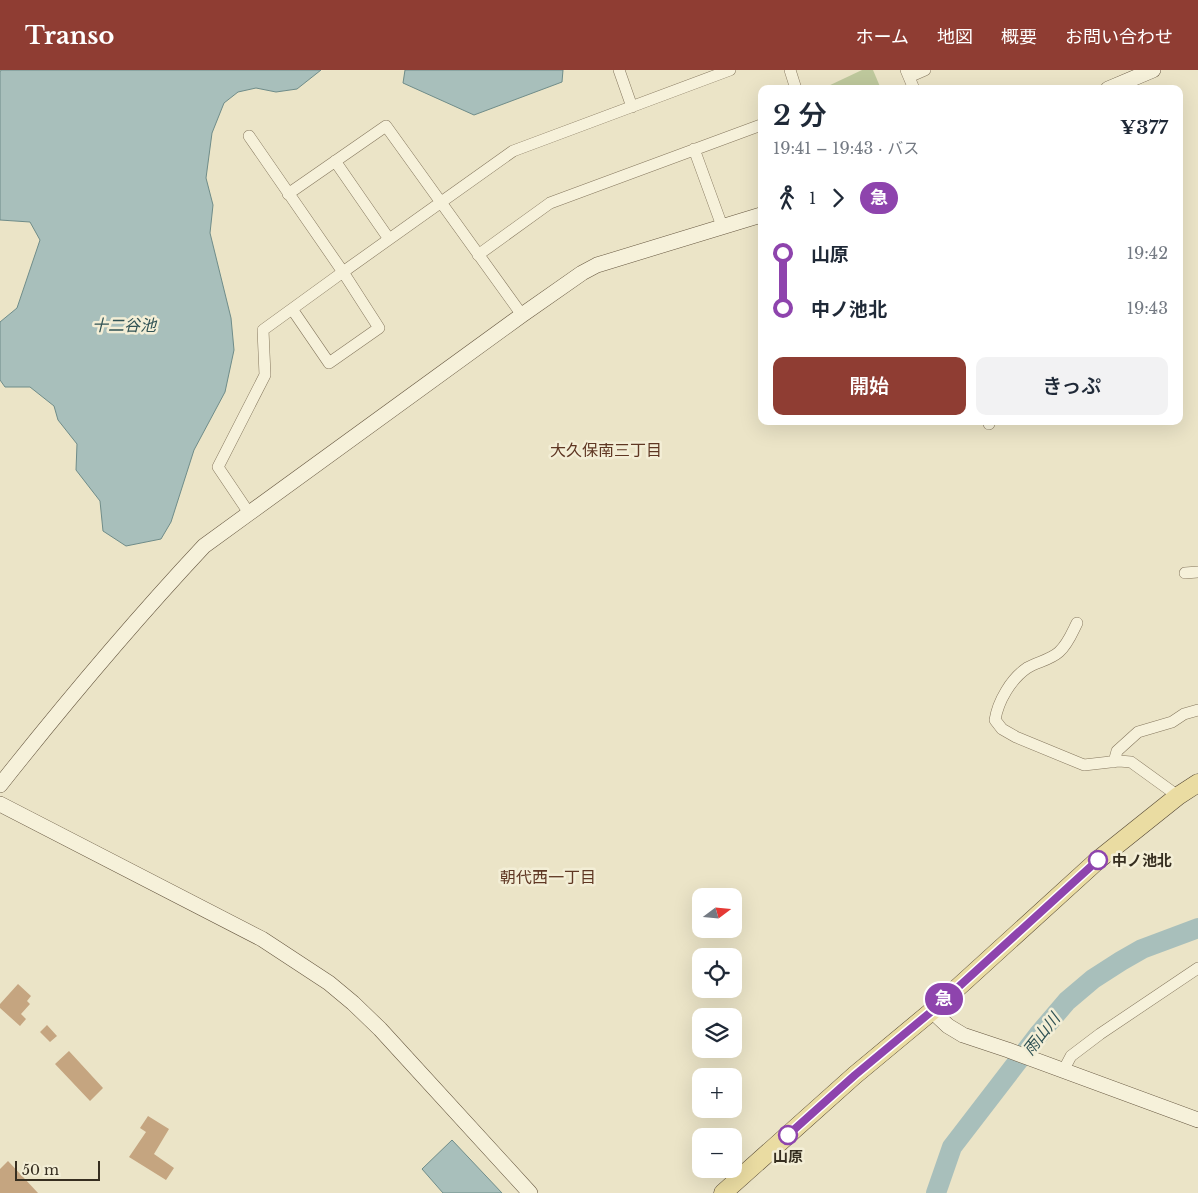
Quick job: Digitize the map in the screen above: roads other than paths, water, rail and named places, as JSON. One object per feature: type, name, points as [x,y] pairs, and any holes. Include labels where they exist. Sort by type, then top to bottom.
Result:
[{"type":"main road","points":[[723,1193],[855,1075],[932,1011],[1098,860],[1178,796],[1198,783]]},
{"type":"street","points":[[619,70],[632,107]]},
{"type":"street","points":[[696,70],[700,81]]},
{"type":"street","points":[[248,513],[218,467],[265,375],[263,330],[513,151],[730,70]]},
{"type":"street","points":[[790,70],[795,85]]},
{"type":"street","points":[[912,85],[907,73],[925,70]]},
{"type":"street","points":[[1117,85],[1153,70]]},
{"type":"street","points":[[288,194],[386,126],[522,315]]},
{"type":"street","points":[[478,255],[550,203],[758,126]]},
{"type":"street","points":[[249,136],[343,272],[379,328],[329,363],[292,309]]},
{"type":"street","points":[[694,149],[722,226]]},
{"type":"street","points":[[335,161],[389,239]]},
{"type":"street","points":[[0,785],[58,712],[166,586],[204,546],[582,273],[597,265],[758,216]]},
{"type":"street","points":[[1185,573],[1198,572]]},
{"type":"street","points":[[1077,623],[1070,639],[1058,653],[1027,668],[1010,685],[997,708],[995,720],[1002,729],[1016,737],[1084,765],[1131,762],[1178,796]]},
{"type":"street","points":[[1114,762],[1117,751],[1138,732],[1172,722],[1184,714],[1198,710]]},
{"type":"street","points":[[0,804],[262,939],[329,983],[380,1029],[530,1193]]},
{"type":"street","points":[[1063,1071],[1071,1056],[1100,1034],[1198,968]]},
{"type":"street","points":[[932,1011],[948,1026],[963,1036],[1008,1050],[1198,1120]]},
{"type":"water","name":"十二谷池","points":[[1,70],[321,70],[297,89],[276,92],[256,88],[238,92],[224,103],[212,133],[206,178],[213,205],[210,233],[231,318],[234,350],[225,392],[194,450],[171,522],[161,539],[126,546],[103,531],[100,501],[76,470],[77,444],[58,420],[54,406],[30,387],[5,387],[0,380],[0,322],[17,308],[40,240],[30,222],[0,220]]},
{"type":"water","points":[[405,70],[563,70],[562,82],[474,115],[403,83]]},
{"type":"water","points":[[452,1140],[502,1193],[443,1193],[422,1169]]},
{"type":"waterway","name":"雨山川","points":[[936,1193],[952,1147],[1038,1035],[1067,1001],[1093,979],[1142,949],[1198,928]]},
{"type":"place","name":"中ノ池北","points":[[1098,860]]},
{"type":"place","name":"山原","points":[[788,1135]]},
{"type":"district","name":"大久保南三丁目","points":[[606,450]]},
{"type":"district","name":"朝代西一丁目","points":[[548,877]]}]
